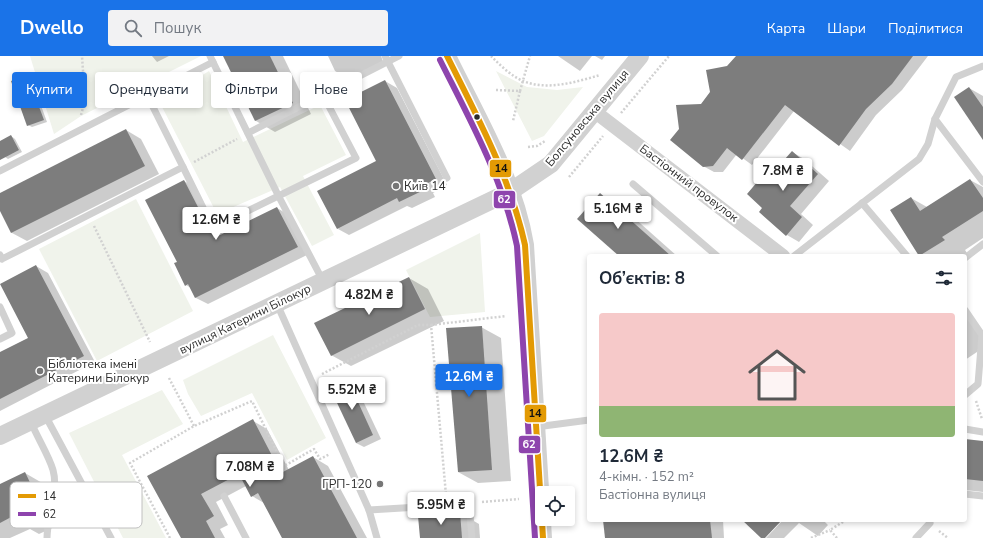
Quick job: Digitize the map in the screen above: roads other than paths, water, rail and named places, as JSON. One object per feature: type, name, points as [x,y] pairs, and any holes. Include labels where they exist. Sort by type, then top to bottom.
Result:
[{"type":"street","points":[[447,56],[511,191],[521,220],[525,245],[543,538]]},
{"type":"street","name":"Болсуновська вулиця","points":[[511,191],[551,164],[640,56]]},
{"type":"street","name":"Бастіонний провулок","points":[[594,111],[780,254]]},
{"type":"street","name":"вулиця Катерини Білокур","points":[[0,436],[511,191]]},
{"type":"lane","points":[[362,73],[386,59],[399,56]]},
{"type":"lane","points":[[189,72],[212,59],[278,196],[323,281]]},
{"type":"lane","points":[[386,59],[447,178]]},
{"type":"lane","points":[[797,254],[919,159],[928,144],[935,119],[956,77],[983,66]]},
{"type":"lane","points":[[248,133],[300,107]]},
{"type":"lane","points":[[0,171],[121,108]]},
{"type":"lane","points":[[153,108],[213,228],[356,158],[330,108]]},
{"type":"lane","points":[[935,119],[983,182]]},
{"type":"lane","points":[[1,258],[183,168]]},
{"type":"lane","points":[[633,184],[715,254]]},
{"type":"lane","points":[[862,203],[905,254]]},
{"type":"lane","points":[[967,256],[983,244]]},
{"type":"lane","points":[[276,303],[369,510],[377,538]]},
{"type":"lane","points":[[0,307],[12,333],[0,339]]},
{"type":"lane","points":[[967,313],[982,335],[978,384],[967,394]]},
{"type":"lane","points":[[38,418],[53,471],[53,482]]},
{"type":"lane","points":[[38,418],[77,482]]},
{"type":"lane","points":[[536,427],[587,420]]},
{"type":"lane","points":[[967,429],[983,432]]},
{"type":"lane","points":[[967,494],[983,496]]},
{"type":"lane","points":[[224,496],[246,538]]},
{"type":"lane","points":[[369,510],[469,504],[472,538]]},
{"type":"lane","points":[[916,538],[930,523]]},
{"type":"lane","points":[[105,528],[111,538]]},
{"type":"place","name":"Київ 14","points":[[396,186]]},
{"type":"place","name":"Бібліотека імені Катерини Білокур","points":[[40,371]]},
{"type":"place","name":"ГРП-120","points":[[380,484]]}]
